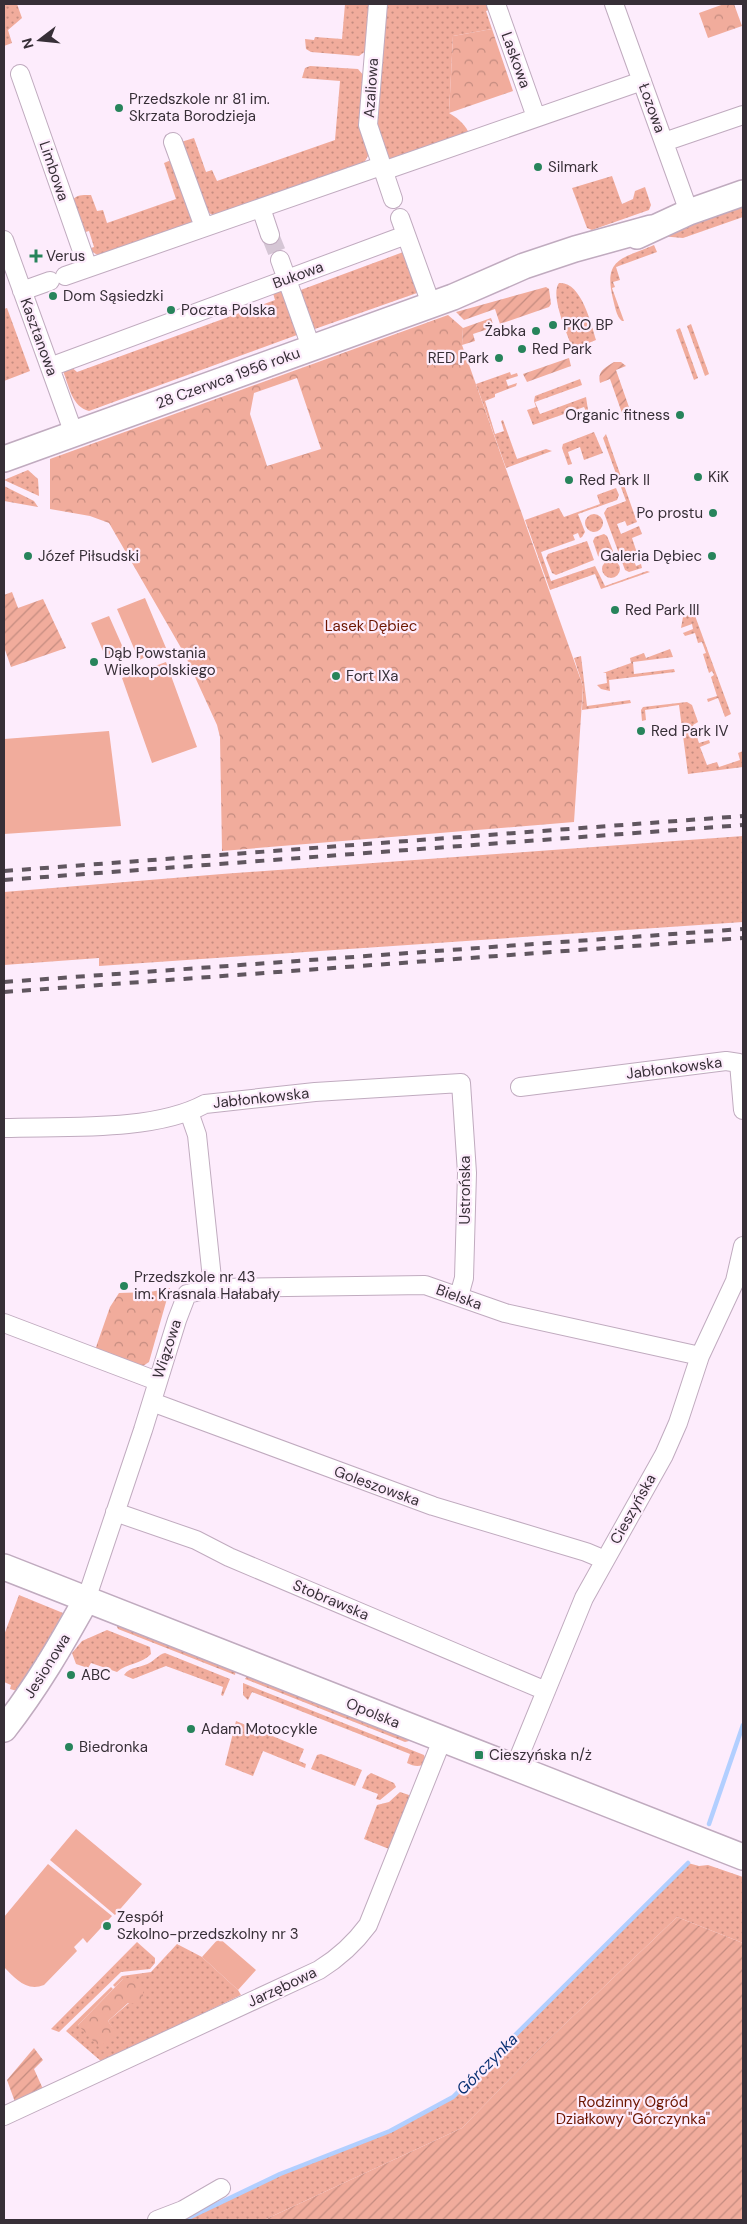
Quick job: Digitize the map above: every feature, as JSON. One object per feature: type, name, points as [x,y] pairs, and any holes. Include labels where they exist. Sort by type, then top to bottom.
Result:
[{"type":"street","name":"Azaliowa","points":[[378,4],[368,125],[393,199]]},
{"type":"street","name":"Laskowa","points":[[496,4],[536,117]]},
{"type":"street","name":"Łozowa","points":[[614,4],[688,212]]},
{"type":"street","name":"Limbowa","points":[[20,74],[88,268]]},
{"type":"street","points":[[22,291],[261,208],[642,81]]},
{"type":"street","points":[[664,142],[743,115]]},
{"type":"street","points":[[173,142],[204,228]]},
{"type":"street","name":"28 Czerwca 1956 roku","points":[[4,459],[442,301],[528,280],[598,257],[651,228],[688,212],[743,193]]},
{"type":"street","points":[[261,208],[270,235]]},
{"type":"street","points":[[400,218],[406,235],[442,301]]},
{"type":"street","name":"Bukowa","points":[[50,367],[406,235]]},
{"type":"street","name":"Kasztanowa","points":[[4,244],[74,434]]},
{"type":"street","points":[[280,260],[311,347]]},
{"type":"street","name":"Jabłonkowska","points":[[520,1086],[726,1061],[738,1063],[743,1110]]},
{"type":"street","name":"Jabłonkowska","points":[[4,1128],[141,1124],[189,1112],[205,1104],[315,1092],[461,1083]]},
{"type":"street","name":"Ustrońska","points":[[459,1296],[464,1278],[467,1173],[461,1083]]},
{"type":"street","points":[[189,1112],[197,1135],[214,1288]]},
{"type":"street","name":"Cieszyńska","points":[[514,1769],[584,1598],[664,1456],[678,1423],[700,1356],[735,1281],[743,1246]]},
{"type":"street","name":"Bielska","points":[[214,1288],[425,1285],[505,1313],[700,1356]]},
{"type":"street","name":"Wiązowa","points":[[86,1600],[152,1402],[157,1380],[187,1294],[214,1288]]},
{"type":"street","points":[[4,1323],[157,1380]]},
{"type":"street","name":"Goleszowska","points":[[152,1402],[433,1506],[586,1552],[605,1560]]},
{"type":"street","name":"Stobrawska","points":[[115,1512],[196,1540],[228,1557],[546,1691]]},
{"type":"street","name":"Opolska","points":[[4,1567],[514,1769],[743,1857]]},
{"type":"street","name":"Jesionowa","points":[[4,1728],[31,1694],[57,1654],[86,1600]]},
{"type":"street","name":"Jarzębowa","points":[[4,2116],[311,1974],[338,1958],[359,1937],[372,1916],[442,1740]]},
{"type":"street","points":[[157,2220],[183,2210],[221,2188]]},
{"type":"green space","points":[[4,4],[17,4],[22,18],[8,30],[12,43],[4,46]]},
{"type":"green space","points":[[345,4],[371,4],[367,50],[359,56],[311,52],[306,49],[305,39],[314,40],[315,37],[342,39]]},
{"type":"green space","points":[[382,4],[492,4],[494,8],[486,11],[492,29],[453,36],[449,113],[462,123],[470,136],[384,166],[372,124]]},
{"type":"green space","points":[[724,4],[734,4],[742,26],[708,38],[699,13]]},
{"type":"green space","points":[[492,29],[513,91],[449,113],[453,36]]},
{"type":"green space","points":[[310,66],[358,69],[364,76],[369,154],[364,163],[214,216],[206,211],[181,142],[194,138],[206,172],[212,170],[217,181],[335,140],[340,81],[302,78],[305,68]]},
{"type":"green space","points":[[171,160],[194,224],[99,256],[88,249],[94,247],[89,231],[82,233],[71,202],[73,199],[80,195],[91,195],[97,211],[103,210],[107,223],[176,199],[164,163]]},
{"type":"green space","points":[[612,176],[622,204],[633,199],[635,191],[645,187],[651,205],[649,210],[592,230],[587,228],[572,188]]},
{"type":"green space","points":[[743,201],[743,217],[683,238],[660,236]]},
{"type":"green space","points":[[654,245],[657,252],[616,267],[620,280],[613,282],[615,287],[612,288],[624,321],[622,321],[618,316],[613,299],[611,285],[611,275],[613,268],[624,257]]},
{"type":"green space","points":[[406,251],[418,289],[417,293],[312,330],[298,291]]},
{"type":"green space","points":[[559,283],[567,284],[573,289],[584,304],[596,340],[586,344],[589,351],[575,355],[558,308],[557,289]]},
{"type":"green space","points":[[546,287],[549,289],[551,304],[549,307],[500,324],[495,309],[464,320],[456,312]]},
{"type":"green space","points":[[272,290],[282,290],[298,333],[297,335],[89,411],[83,409],[75,401],[63,371],[69,365],[77,372],[275,300]]},
{"type":"green space","points":[[7,308],[30,371],[4,381],[4,309]]},
{"type":"green space","name":"Lasek Dębiec","points":[[448,315],[463,328],[462,345],[583,686],[574,822],[222,851],[220,737],[217,725],[184,653],[109,523],[90,516],[50,509],[50,459]],"holes":[[[297,378],[321,449],[267,466],[250,414],[254,393]]]},
{"type":"green space","points":[[491,318],[494,327],[473,334],[475,341],[462,345],[463,328]]},
{"type":"green space","points":[[691,324],[709,374],[705,376],[687,326]]},
{"type":"green space","points":[[680,328],[698,378],[694,380],[676,330]]},
{"type":"green space","points":[[569,358],[571,366],[527,382],[523,374]]},
{"type":"green space","points":[[614,362],[621,362],[626,366],[616,370],[631,413],[623,416],[610,379],[600,383],[599,379],[605,368]]},
{"type":"green space","points":[[510,372],[511,375],[517,373],[518,376],[506,380],[508,386],[517,383],[516,386],[495,394],[495,397],[485,401],[495,434],[504,431],[501,421],[503,420],[517,459],[546,449],[552,451],[506,468],[476,384]]},
{"type":"green space","points":[[580,379],[582,385],[535,402],[540,414],[586,397],[588,410],[586,411],[584,407],[533,425],[527,410],[536,407],[534,401],[535,396]]},
{"type":"green space","points":[[594,432],[603,453],[584,460],[580,447],[568,452],[572,464],[568,465],[562,448],[563,444]]},
{"type":"green space","points":[[606,434],[637,522],[627,526],[625,521],[617,524],[621,534],[639,526],[642,534],[632,538],[639,559],[634,561],[636,566],[641,564],[642,568],[629,572],[625,570],[604,513],[607,508],[626,501],[603,438]]},
{"type":"green space","points":[[28,470],[38,479],[39,496],[4,480]]},
{"type":"green space","points":[[4,486],[34,501],[38,507],[4,501]]},
{"type":"green space","points":[[616,488],[619,495],[617,500],[578,514],[585,532],[582,537],[580,538],[578,533],[573,535],[575,540],[541,552],[551,581],[595,566],[605,586],[647,571],[650,572],[601,589],[595,574],[550,590],[525,520],[559,508],[564,517],[600,504],[597,495]]},
{"type":"green space","points":[[590,514],[598,514],[603,519],[601,530],[590,532],[585,527],[585,519]]},
{"type":"green space","points":[[604,534],[607,536],[613,551],[611,555],[602,558],[598,556],[593,541],[595,537]]},
{"type":"green space","points":[[587,541],[594,560],[556,575],[552,573],[546,558],[548,554]]},
{"type":"green space","points":[[611,560],[617,563],[620,569],[617,575],[611,578],[605,575],[602,569],[605,563]]},
{"type":"green space","points":[[12,592],[18,608],[43,599],[66,648],[11,667],[4,647],[4,595]]},
{"type":"green space","points":[[145,598],[166,648],[139,660],[117,609]]},
{"type":"green space","points":[[694,613],[731,714],[725,717],[718,698],[708,702],[707,699],[717,696],[711,677],[714,675],[712,671],[709,673],[703,654],[706,653],[702,642],[698,643],[695,633],[685,636],[683,633],[693,629],[692,624],[681,628],[683,617]]},
{"type":"green space","points":[[109,616],[124,650],[106,658],[91,623]]},
{"type":"green space","points":[[670,649],[673,657],[633,662],[634,674],[674,669],[675,672],[609,680],[610,691],[601,689],[597,685],[607,683],[606,673],[603,673],[631,663],[630,658],[644,653],[646,658]]},
{"type":"green space","points":[[581,656],[587,706],[630,700],[631,703],[582,710],[583,686],[574,658]]},
{"type":"green space","points":[[166,662],[197,747],[152,763],[122,678]]},
{"type":"green space","points":[[687,702],[692,705],[698,722],[693,725],[699,743],[709,740],[710,743],[700,747],[707,765],[717,762],[719,767],[740,760],[738,753],[743,751],[743,767],[688,774],[679,705],[645,710],[646,720],[642,721],[641,710],[643,707]]},
{"type":"green space","points":[[109,731],[121,826],[4,834],[4,739]]},
{"type":"green space","points":[[743,836],[743,922],[99,966],[99,958],[4,965],[4,892]]},
{"type":"green space","points":[[170,1288],[149,1362],[143,1366],[137,1365],[95,1350],[110,1307],[119,1293],[150,1292]]},
{"type":"green space","points":[[19,1595],[63,1613],[20,1690],[17,1691],[10,1689],[11,1685],[4,1682],[4,1635]]},
{"type":"green space","points":[[115,1622],[236,1670],[235,1675],[118,1629]]},
{"type":"green space","points":[[107,1630],[150,1647],[151,1654],[143,1660],[117,1672],[91,1663],[88,1668],[76,1664],[72,1653],[82,1641]]},
{"type":"green space","points":[[165,1653],[230,1679],[223,1696],[221,1695],[223,1687],[166,1666],[133,1679],[124,1675],[129,1670],[148,1664]]},
{"type":"green space","points":[[248,1674],[411,1737],[409,1741],[405,1742],[245,1679]]},
{"type":"green space","points":[[243,1683],[424,1755],[427,1763],[417,1766],[407,1763],[410,1754],[252,1692],[248,1700],[243,1695]]},
{"type":"green space","points":[[236,1721],[304,1749],[299,1761],[306,1764],[305,1768],[263,1751],[253,1776],[225,1765]]},
{"type":"green space","points":[[321,1754],[362,1770],[355,1786],[311,1769],[317,1755]]},
{"type":"green space","points":[[371,1773],[394,1783],[396,1787],[380,1800],[376,1799],[378,1794],[362,1788],[367,1776]]},
{"type":"green space","points":[[400,1792],[409,1795],[409,1798],[389,1849],[364,1839],[377,1805],[389,1802]]},
{"type":"green space","points":[[76,1829],[142,1884],[115,1915],[50,1860]]},
{"type":"green space","points":[[688,1863],[699,1866],[708,1865],[743,1877],[743,1943],[677,1917],[542,2046],[462,2128],[264,2220],[171,2220],[206,2210],[280,2174],[390,2131],[453,2097]]},
{"type":"green space","points":[[48,1864],[112,1916],[87,1943],[83,1938],[74,1947],[77,1951],[44,1985],[32,1987],[21,1983],[4,1967],[4,1917]]},
{"type":"green space","name":"Rodzinny Ogród Działkowy \"Górczynka\"","points":[[677,1917],[743,1943],[743,2220],[264,2220],[462,2128],[542,2046]]},
{"type":"green space","points":[[219,1938],[256,1970],[238,1990],[202,1957]]},
{"type":"green space","points":[[137,1942],[155,1958],[155,1963],[150,1969],[121,1972],[59,2032],[51,2029]]},
{"type":"green space","points":[[177,1944],[202,1957],[241,1995],[102,2062],[66,2031],[111,1987],[113,1989],[78,2025],[116,2034],[108,2021],[129,2003],[123,1979],[115,1987],[113,1985],[122,1976],[151,1972]]},
{"type":"green space","points":[[129,1978],[143,1989],[143,1999],[138,2004],[128,2003],[108,2021],[117,2034],[99,2047],[78,2025],[123,1979]]},
{"type":"green space","points":[[34,2048],[43,2060],[34,2069],[43,2089],[15,2102],[7,2080]]},
{"type":"waterway","name":"Górczynka","points":[[709,1824],[743,1725]]},
{"type":"waterway","name":"Górczynka","points":[[184,2220],[280,2174],[390,2131],[453,2097],[688,1863]]},
{"type":"tunnel","points":[[270,235],[280,260]]},
{"type":"railway","points":[[4,871],[743,816]]},
{"type":"railway","points":[[4,880],[743,825]]},
{"type":"railway","points":[[4,982],[743,929]]},
{"type":"railway","points":[[4,992],[743,938]]},
{"type":"place","name":"Przedszkole nr 81 im. Skrzata Borodzieja","points":[[119,108]]},
{"type":"place","name":"Silmark","points":[[538,167]]},
{"type":"place","name":"Verus","points":[[36,256]]},
{"type":"place","name":"Dom Sąsiedzki","points":[[53,296]]},
{"type":"place","name":"Poczta Polska","points":[[171,310]]},
{"type":"place","name":"PKO BP","points":[[553,325]]},
{"type":"place","name":"Żabka","points":[[536,331]]},
{"type":"place","name":"Red Park","points":[[522,349]]},
{"type":"place","name":"RED Park","points":[[499,358]]},
{"type":"place","name":"Organic fitness","points":[[680,415]]},
{"type":"place","name":"KiK","points":[[698,477]]},
{"type":"place","name":"Red Park II","points":[[569,480]]},
{"type":"place","name":"Po prostu","points":[[713,513]]},
{"type":"place","name":"Józef Piłsudski","points":[[28,556]]},
{"type":"place","name":"Galeria Dębiec","points":[[712,556]]},
{"type":"place","name":"Red Park III","points":[[615,610]]},
{"type":"place","name":"Dąb Powstania Wielkopolskiego","points":[[94,662]]},
{"type":"place","name":"Fort IXa","points":[[336,676]]},
{"type":"place","name":"Red Park IV","points":[[641,731]]},
{"type":"place","name":"Przedszkole nr 43 im. Krasnala Hałabały","points":[[124,1286]]},
{"type":"place","name":"ABC","points":[[71,1675]]},
{"type":"place","name":"Adam Motocykle","points":[[191,1729]]},
{"type":"place","name":"Biedronka","points":[[69,1747]]},
{"type":"place","name":"Cieszyńska n/ż","points":[[479,1755]]},
{"type":"place","name":"Zespół Szkolno-przedszkolny nr 3","points":[[107,1926]]}]
